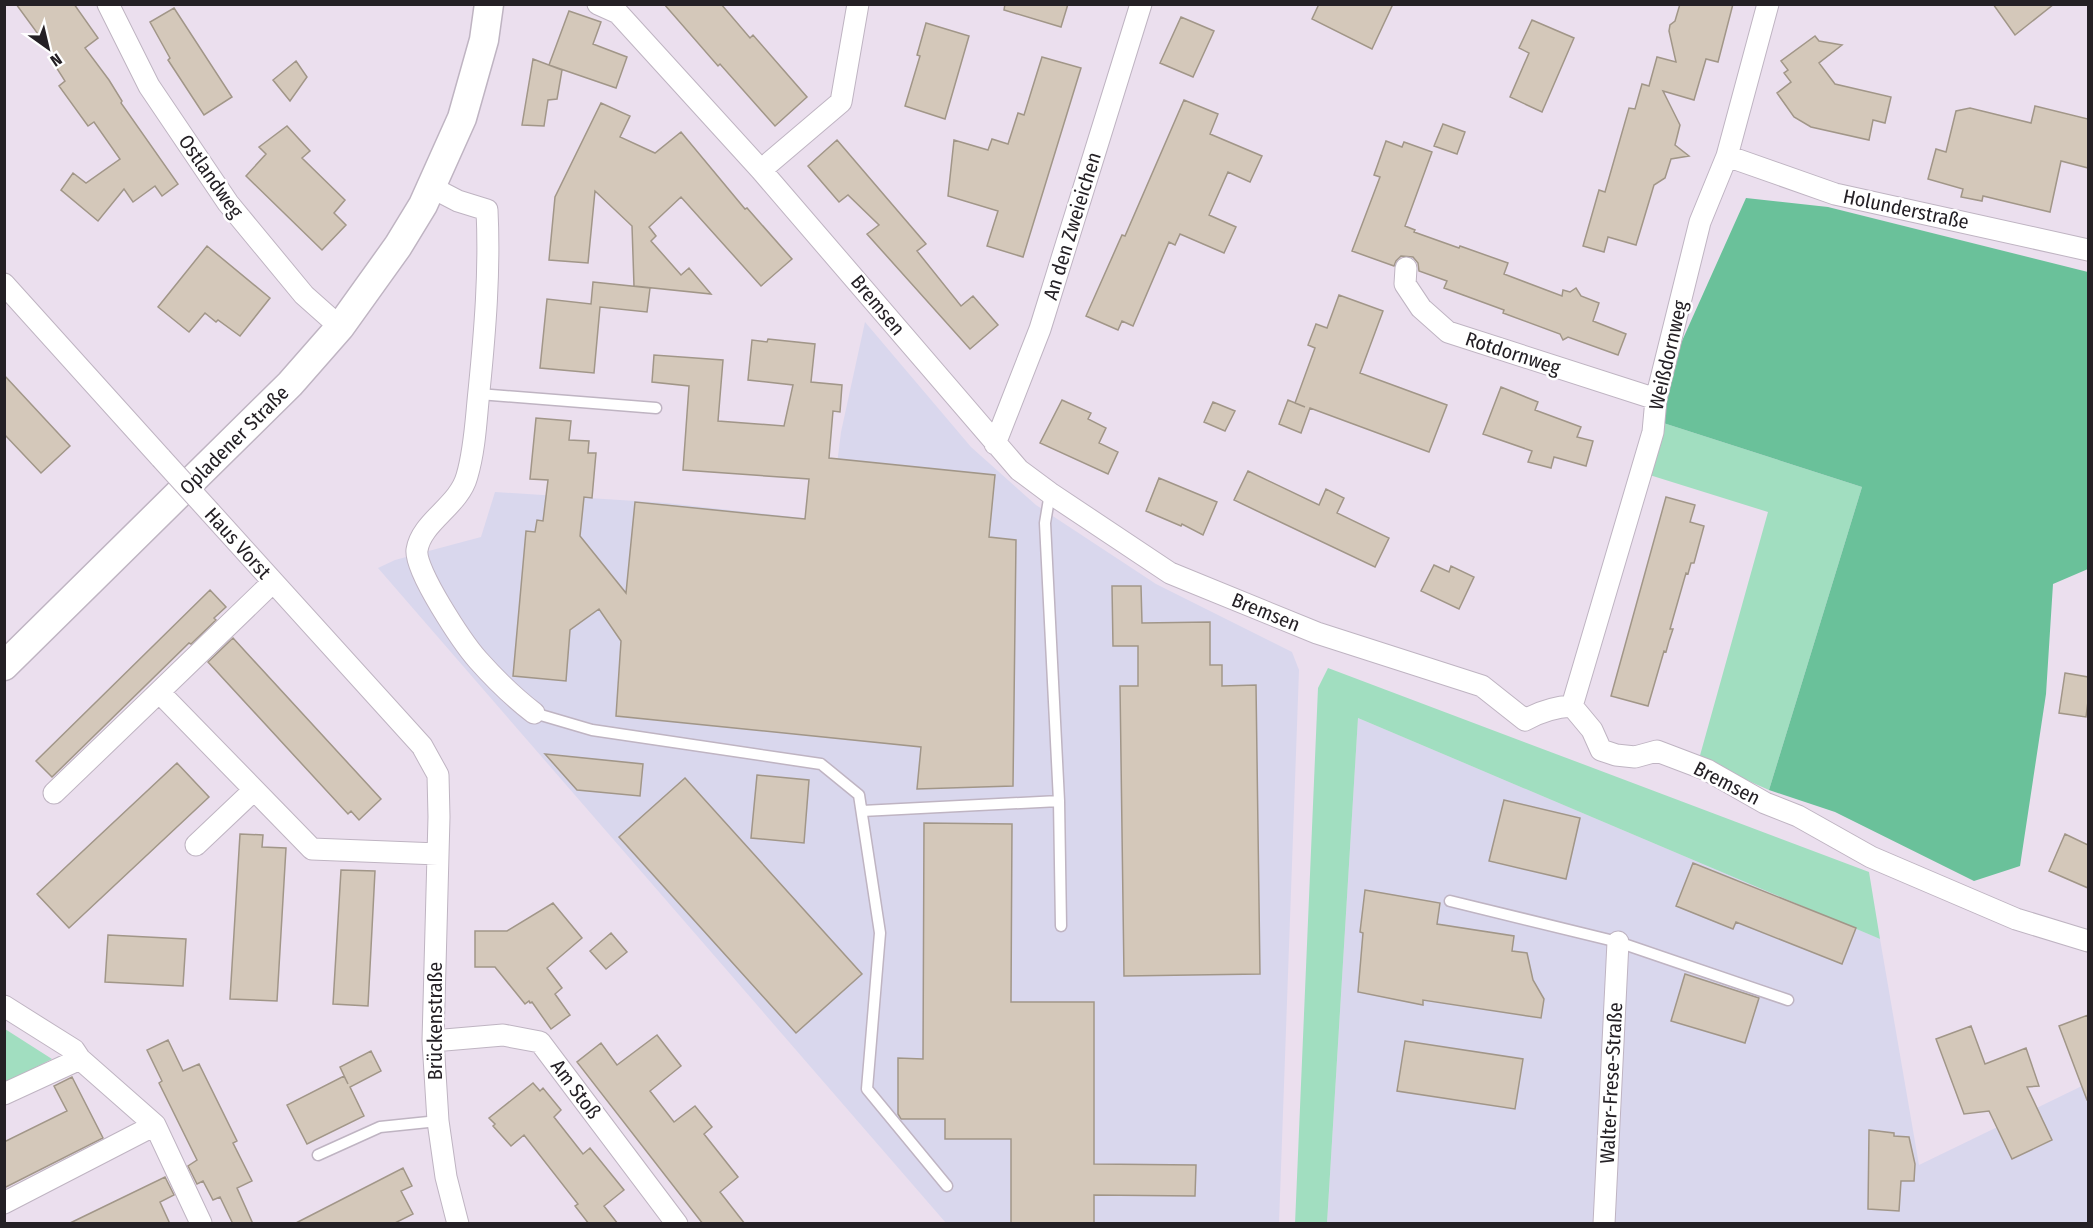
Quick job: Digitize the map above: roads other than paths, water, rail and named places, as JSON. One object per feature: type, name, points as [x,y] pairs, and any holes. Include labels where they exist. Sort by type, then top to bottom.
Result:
[{"type":"main road","name":"Opladener Straße","points":[[4,666],[290,384],[340,327],[398,246],[423,205],[462,118],[484,40],[489,4]]},
{"type":"street","name":"Ostlandweg","points":[[108,4],[149,86],[228,203],[304,295],[340,327]]},
{"type":"street","name":"Bremsen","points":[[598,4],[618,13],[761,170],[1019,470],[1170,573],[1317,633],[1482,686],[1525,720],[1539,711],[1556,706],[1572,706],[1592,730],[1600,750],[1635,757],[1657,751],[1667,754],[1707,770],[1765,803],[1798,816],[1871,857],[2016,918],[2088,941]]},
{"type":"street","points":[[761,170],[841,102],[858,4]]},
{"type":"street","name":"An den Zweieichen","points":[[995,444],[1040,330],[1141,4]]},
{"type":"street","name":"Weißdornweg","points":[[1572,706],[1653,432],[1656,399],[1700,222],[1727,156],[1768,4]]},
{"type":"street","name":"Holunderstraße","points":[[1727,156],[1835,194],[2088,250]]},
{"type":"street","points":[[430,187],[458,201],[487,210],[489,252],[479,394],[473,449],[467,478],[456,500],[422,535],[416,551],[419,567],[425,582],[476,658],[500,684],[534,713]]},
{"type":"street","name":"Rotdornweg","points":[[1406,268],[1405,284],[1415,300],[1448,333],[1656,399]]},
{"type":"street","name":"Haus Vorst","points":[[4,284],[422,747],[438,775],[439,817]]},
{"type":"street","points":[[54,793],[273,582]]},
{"type":"street","points":[[159,692],[312,849],[438,855]]},
{"type":"street","points":[[196,845],[254,790]]},
{"type":"street","name":"Brückenstraße","points":[[439,817],[432,1041],[438,1121],[454,1222]]},
{"type":"street","name":"Walter-Frese-Straße","points":[[1604,1224],[1618,942]]},
{"type":"street","points":[[4,1006],[74,1050],[80,1059],[155,1125],[200,1223]]},
{"type":"street","name":"Am Stoß","points":[[432,1041],[503,1035],[540,1042],[677,1224]]},
{"type":"street","points":[[4,1094],[80,1059]]},
{"type":"street","points":[[4,1203],[155,1125]]},
{"type":"lane","points":[[479,394],[656,408]]},
{"type":"lane","points":[[1050,493],[1045,523],[1059,801],[1061,926]]},
{"type":"lane","points":[[534,713],[592,730],[821,764],[859,795],[880,933],[867,1089],[947,1186]]},
{"type":"lane","points":[[862,811],[1059,801]]},
{"type":"lane","points":[[1450,901],[1618,942],[1788,1000]]},
{"type":"lane","points":[[318,1155],[380,1127],[438,1121]]}]
